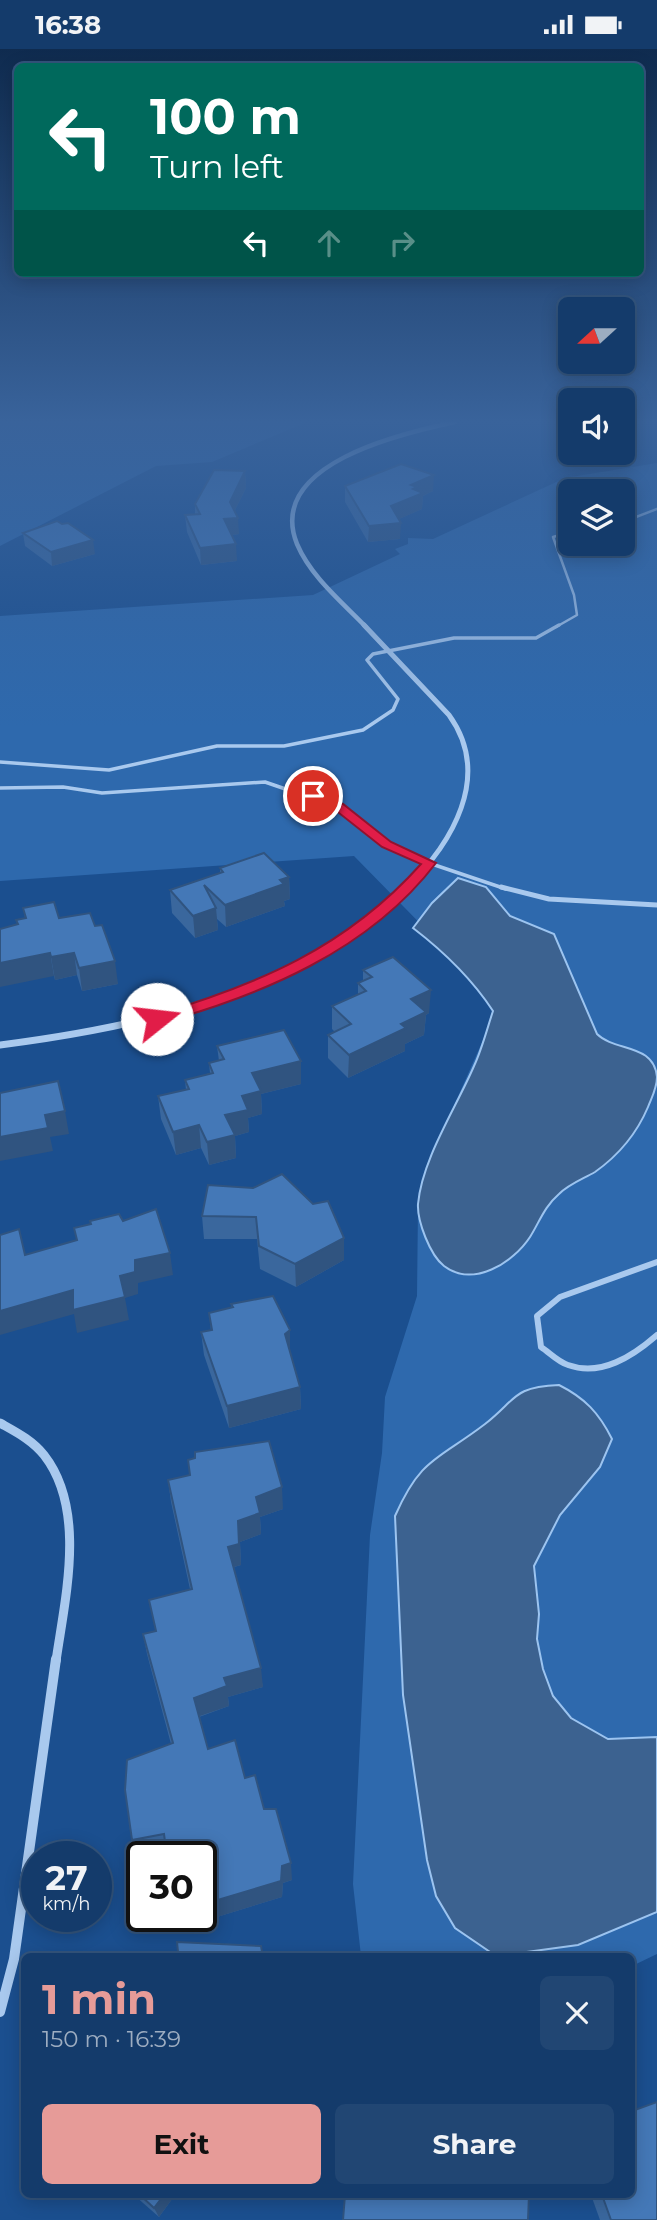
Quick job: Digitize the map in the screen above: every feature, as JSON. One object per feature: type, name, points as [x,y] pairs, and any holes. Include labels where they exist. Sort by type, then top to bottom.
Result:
[{"type":"street","points":[[0,1045],[144,1022],[226,999],[295,968],[359,931],[406,889],[443,847],[462,810],[470,769],[460,733],[434,699],[316,575],[301,553],[293,532],[293,523]]},
{"type":"street","points":[[0,1423],[29,1440],[48,1463],[64,1495],[69,1536],[66,1591],[14,1959],[0,2012]]},
{"type":"lane","points":[[0,762],[109,770],[217,746],[284,746],[363,730],[393,710],[398,699],[368,660],[373,653],[454,638],[536,638],[553,631],[577,615],[577,600],[554,548],[553,537],[558,536]]},
{"type":"lane","points":[[0,788],[63,787],[102,793],[265,782],[338,807],[387,845],[429,863],[518,893],[548,899],[657,905]]},
{"type":"lane","points":[[657,1262],[560,1297],[537,1316],[541,1347],[569,1366],[608,1367],[644,1348],[657,1335]]},
{"type":"shaded area","points":[[0,523],[44,523],[0,546]]},
{"type":"shaded area","points":[[467,523],[558,523],[558,556],[635,556],[635,523],[657,523],[657,1954],[635,1965],[635,1953],[361,1953],[353,1884],[370,1535],[382,1453],[385,1397],[417,1296],[418,1206],[425,1171],[499,1004],[354,856],[0,881],[0,616],[313,595],[400,554],[395,549],[408,544],[408,538],[433,539]]},
{"type":"shaded area","points":[[458,878],[486,887],[510,916],[554,934],[597,1034],[649,1058],[657,1077],[644,1117],[619,1151],[595,1172],[567,1187],[554,1199],[523,1247],[513,1256],[492,1269],[467,1274],[455,1272],[439,1261],[429,1246],[418,1211],[426,1169],[477,1059],[493,1011],[456,966],[413,928],[432,903]]},
{"type":"shaded area","points":[[559,1385],[576,1395],[602,1421],[612,1439],[600,1467],[560,1515],[534,1566],[539,1614],[537,1639],[543,1669],[553,1696],[571,1718],[608,1739],[657,1737],[657,1912],[578,1945],[518,1953],[492,1953],[455,1928],[436,1896],[427,1860],[403,1695],[395,1516],[413,1482],[432,1461],[485,1424],[516,1396],[532,1388]]},
{"type":"building","points":[[50,523],[68,523],[93,540],[51,552],[23,533]]},
{"type":"building","points":[[189,523],[226,523],[236,544],[200,548]]},
{"type":"building","points":[[367,523],[398,523],[369,526]]},
{"type":"building","points":[[264,853],[289,877],[280,880],[284,884],[225,905],[204,885],[216,908],[193,916],[170,890],[223,872],[220,868]]},
{"type":"building","points":[[54,902],[59,918],[90,913],[95,926],[102,925],[115,961],[79,968],[74,953],[51,957],[50,953],[0,963],[0,929],[18,924],[16,920],[26,918],[23,908]]},
{"type":"building","points":[[393,957],[431,990],[411,999],[426,1012],[401,1024],[406,1028],[349,1055],[328,1035],[351,1024],[332,1006],[366,991],[358,983],[372,977],[363,970]]},
{"type":"building","points":[[284,1030],[301,1061],[252,1073],[261,1091],[242,1096],[248,1110],[225,1115],[235,1135],[207,1142],[199,1125],[173,1132],[158,1096],[189,1089],[185,1080],[213,1073],[209,1063],[224,1059],[217,1046]]},
{"type":"building","points":[[58,1081],[65,1111],[45,1115],[48,1128],[0,1137],[0,1093]]},
{"type":"building","points":[[282,1174],[313,1204],[328,1201],[344,1238],[295,1264],[259,1246],[256,1217],[202,1216],[208,1185],[253,1188]]},
{"type":"building","points":[[156,1209],[170,1253],[135,1260],[135,1272],[120,1276],[125,1297],[73,1310],[73,1290],[0,1311],[0,1235],[19,1229],[25,1255],[77,1240],[74,1228],[91,1224],[90,1221],[119,1214],[123,1221]]},
{"type":"building","points":[[273,1296],[290,1330],[285,1334],[300,1387],[227,1406],[201,1332],[212,1330],[209,1313],[233,1307],[231,1304]]},
{"type":"building","points":[[269,1441],[282,1487],[256,1497],[260,1513],[238,1521],[239,1544],[228,1547],[261,1668],[224,1678],[227,1686],[194,1698],[208,1749],[235,1740],[245,1778],[255,1775],[264,1809],[276,1809],[291,1863],[282,1866],[281,1881],[217,1900],[217,1841],[165,1841],[164,1834],[132,1840],[125,1790],[127,1760],[173,1743],[143,1634],[156,1631],[149,1600],[192,1589],[168,1480],[190,1475],[188,1460],[195,1458],[195,1452]]},
{"type":"building","points":[[177,1942],[261,1946],[262,1953],[177,1953]]},
{"type":"building","points":[[657,2102],[657,2220],[611,2220],[603,2198],[635,2198],[635,2110]]},
{"type":"building","points":[[143,2198],[162,2198],[154,2208]]},
{"type":"building","points":[[345,2198],[529,2198],[528,2220],[343,2220]]},
{"type":"route","points":[[157,1019],[226,999],[295,968],[359,931],[406,889],[429,863],[387,845],[364,824],[338,807],[313,796]]}]
